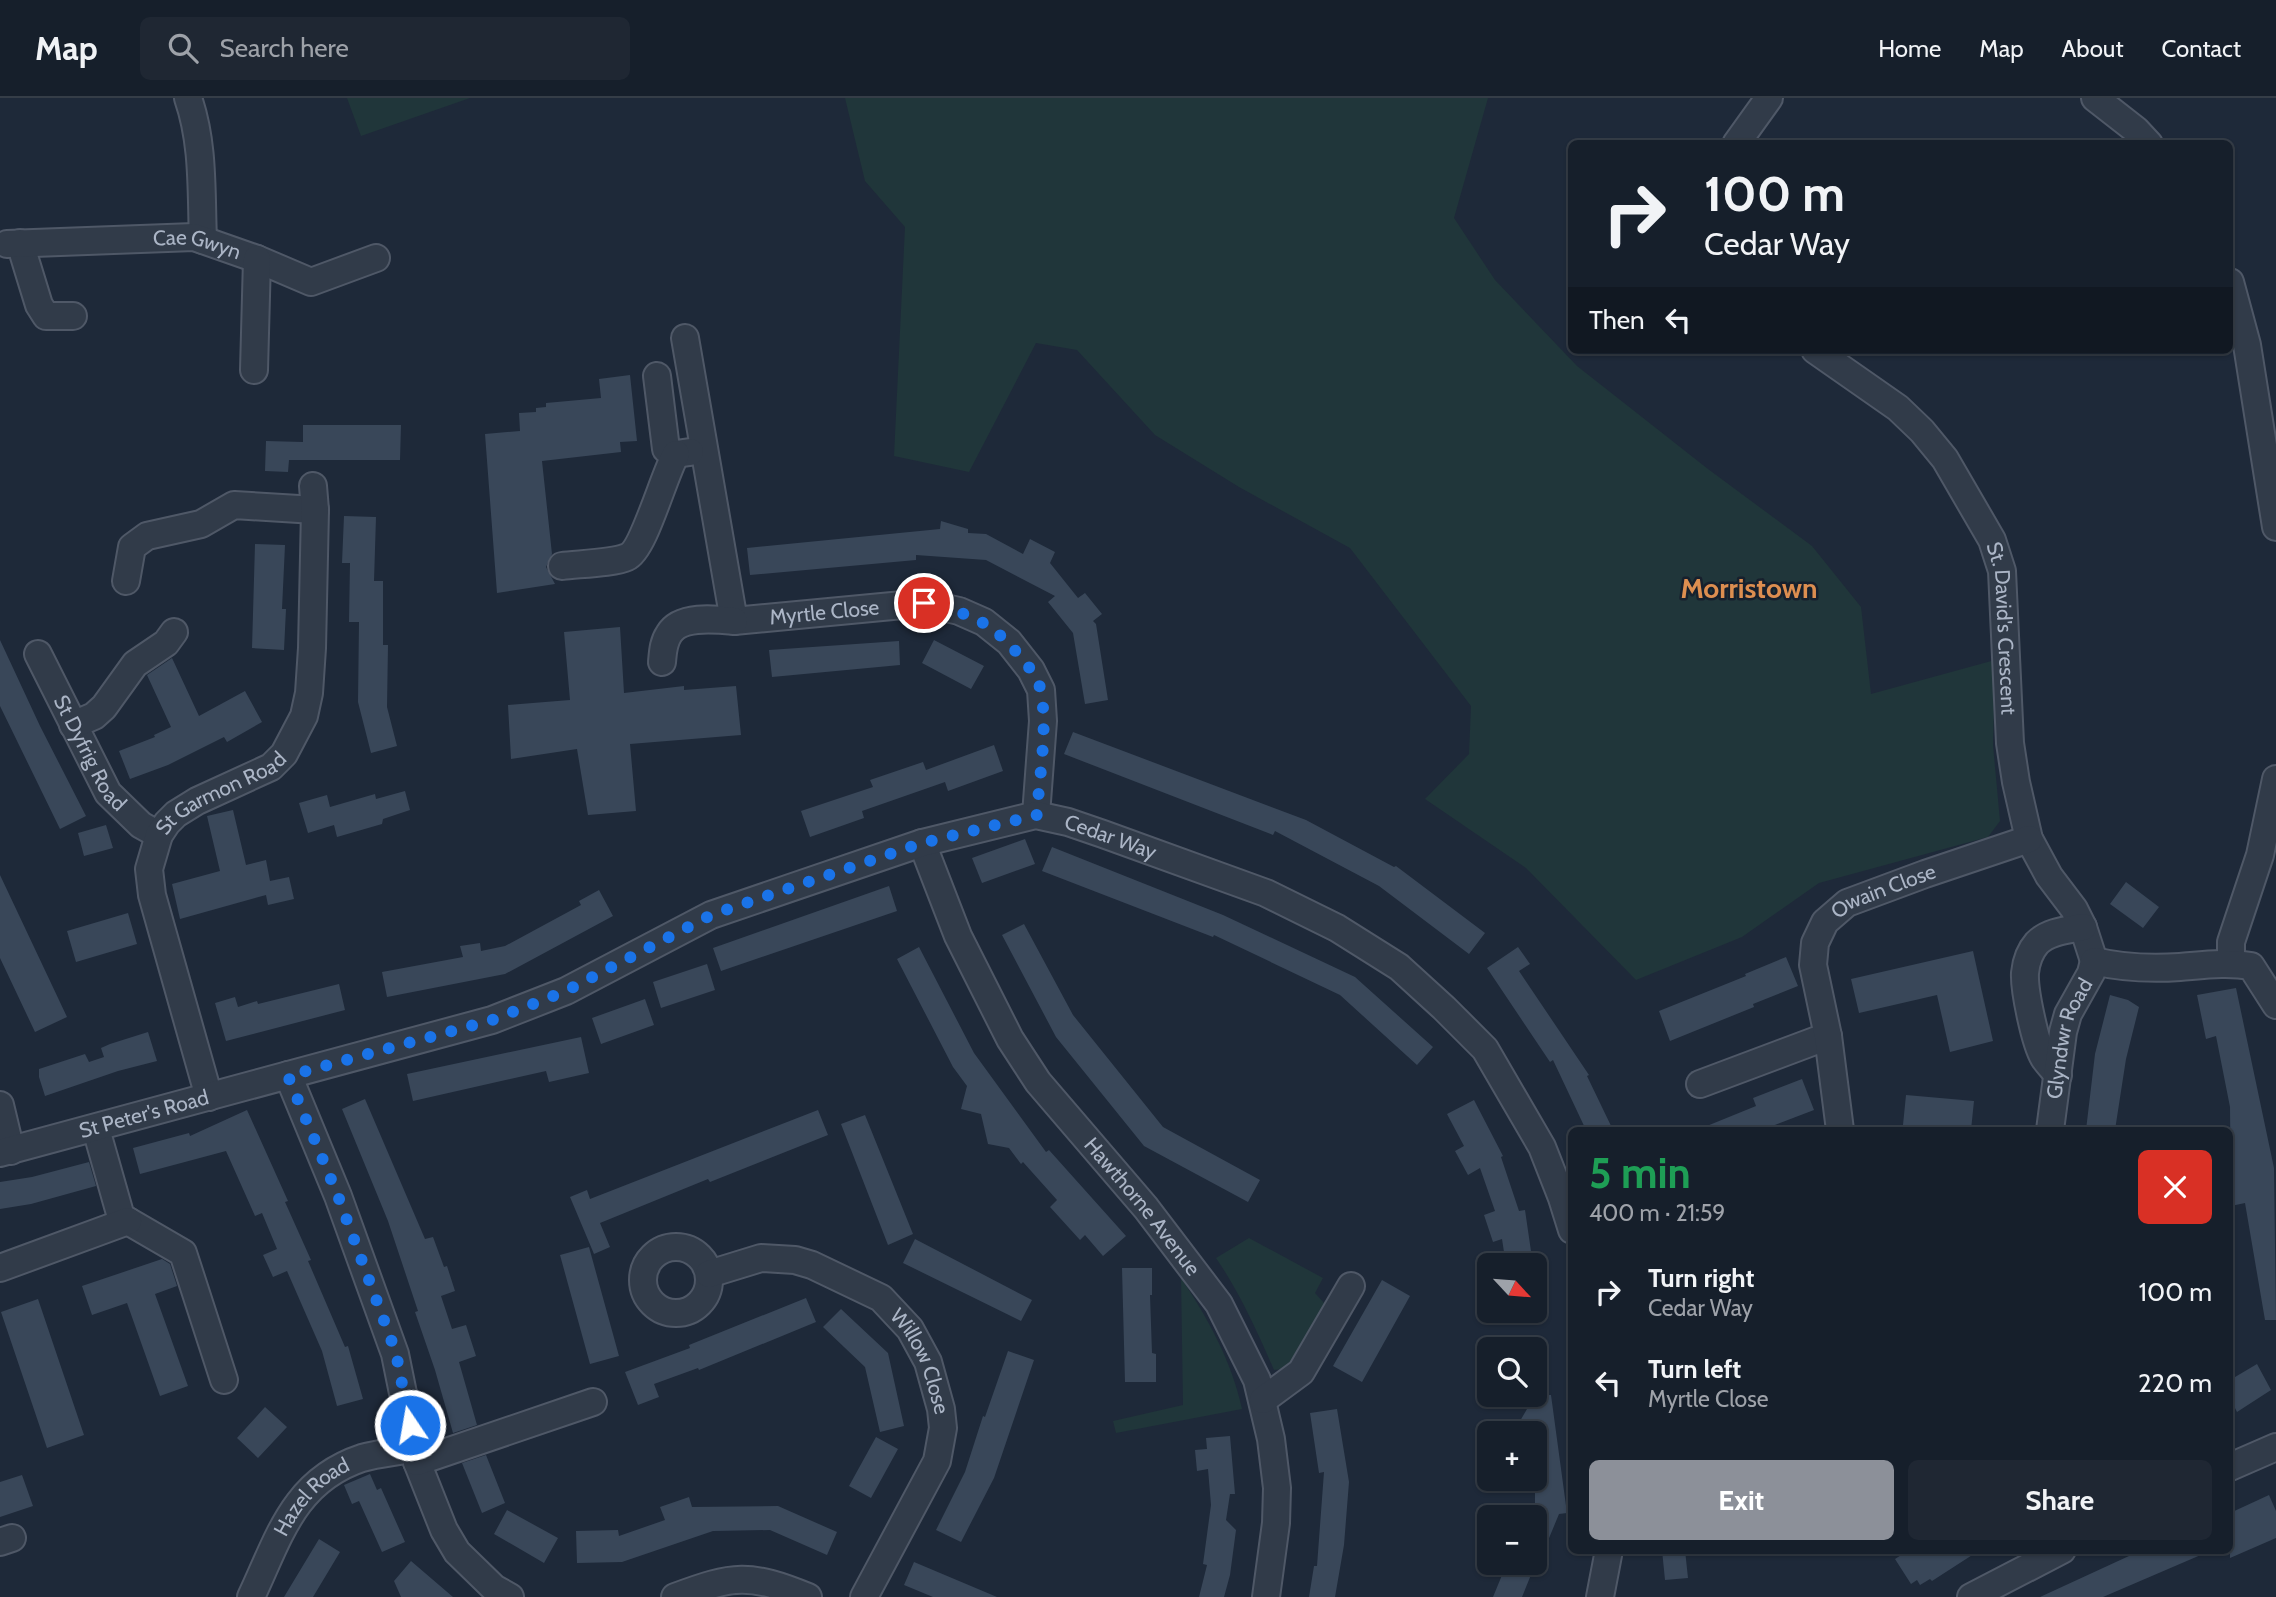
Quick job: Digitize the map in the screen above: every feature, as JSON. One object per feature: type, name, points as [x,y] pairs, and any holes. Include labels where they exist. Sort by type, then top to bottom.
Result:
[{"type":"street","points":[[187,98],[200,147],[203,240]]},
{"type":"street","points":[[1739,140],[1769,98]]},
{"type":"street","points":[[2095,98],[2137,139]]},
{"type":"street","name":"Cae Gwyn","points":[[74,316],[46,316],[14,243],[194,237],[311,282],[376,258]]},
{"type":"street","points":[[254,370],[257,259]]},
{"type":"street","points":[[2233,294],[2246,345],[2276,527]]},
{"type":"street","points":[[685,338],[734,621]]},
{"type":"street","name":"St. David's Crescent","points":[[1821,354],[1898,408],[1922,431],[1945,459],[1992,540],[2002,571],[2010,743],[2015,782],[2029,839],[2039,860],[2074,909],[2094,961]]},
{"type":"street","points":[[657,376],[666,449],[676,454],[706,451]]},
{"type":"street","points":[[562,566],[627,558],[636,551],[666,470],[676,454]]},
{"type":"street","name":"St Garmon Road","points":[[126,581],[132,547],[147,536],[201,524],[234,505],[314,498],[309,693],[293,739],[284,754],[271,767],[197,801],[176,814],[159,835],[149,869],[152,895],[209,1097]]},
{"type":"street","name":"Myrtle Close","points":[[662,662],[664,645],[670,631],[677,626],[713,618],[734,621],[924,603],[960,611],[984,622],[1009,642],[1031,670],[1041,690],[1043,721],[1037,815]]},
{"type":"street","points":[[73,725],[94,716],[104,707],[135,664],[166,643],[174,632]]},
{"type":"street","name":"St Dyfrig Road","points":[[38,654],[108,793],[141,825],[159,835]]},
{"type":"street","points":[[2276,779],[2260,855],[2231,942],[2231,963],[2251,966],[2276,1005]]},
{"type":"street","name":"Cedar Way","points":[[288,1076],[492,1020],[566,991],[711,915],[922,843],[1037,815],[1068,822],[1266,893],[1337,928],[1399,967],[1485,1049],[1542,1147],[1568,1217]]},
{"type":"street","name":"Owain Close","points":[[1840,1127],[1828,1036],[1812,965],[1815,943],[1825,922],[1847,903],[2029,839]]},
{"type":"street","name":"Hawthorne Avenue","points":[[922,843],[958,936],[1010,1040],[1038,1082],[1146,1208],[1219,1304],[1257,1380],[1275,1462],[1276,1523],[1266,1597]]},
{"type":"street","points":[[2058,1075],[2040,1050],[2025,987],[2025,972],[2031,951],[2039,941],[2050,935],[2083,927]]},
{"type":"street","name":"Glyndwr Road","points":[[2050,1127],[2063,1032],[2068,1014],[2085,987],[2094,961],[2123,968],[2231,963]]},
{"type":"street","points":[[1700,1084],[1828,1036]]},
{"type":"street","points":[[288,1076],[338,1196],[396,1353],[416,1455],[444,1530],[457,1552],[494,1588],[510,1597]]},
{"type":"street","name":"St Peter's Road","points":[[5,1152],[288,1076]]},
{"type":"street","points":[[0,1105],[5,1152]]},
{"type":"street","points":[[96,1129],[121,1217],[183,1253],[223,1380]]},
{"type":"street","points":[[0,1268],[128,1221]]},
{"type":"street","name":"Willow Close","points":[[709,1273],[761,1258],[780,1258],[812,1265],[881,1298],[910,1329],[928,1362],[941,1409],[943,1429],[937,1461],[864,1597]]},
{"type":"street","points":[[1263,1400],[1301,1372],[1351,1286]]},
{"type":"street","name":"Hazel Road","points":[[251,1597],[293,1510],[312,1486],[342,1466],[364,1458],[416,1455],[593,1402]]},
{"type":"street","points":[[2233,1465],[2276,1447]]},
{"type":"street","points":[[1600,1597],[1608,1554]]},
{"type":"street","points":[[1971,1597],[2050,1554]]},
{"type":"street","points":[[675,1597],[716,1582],[744,1579],[759,1589],[808,1597]]},
{"type":"green space","points":[[347,98],[470,98],[361,136]]},
{"type":"green space","points":[[845,98],[1488,98],[1454,218],[1495,280],[1577,366],[1708,469],[1812,546],[1861,607],[1871,694],[1995,660],[1993,745],[2000,821],[1988,837],[1819,883],[1742,937],[1636,980],[1526,868],[1425,799],[1469,754],[1471,706],[1350,548],[1239,487],[1155,435],[1077,350],[1036,343],[969,472],[894,456],[905,227],[865,181]]},
{"type":"green space","points":[[1249,1238],[1323,1278],[1315,1293],[1324,1303],[1323,1309],[1289,1365],[1282,1369],[1274,1370],[1255,1327],[1216,1258]]},
{"type":"green space","points":[[1181,1278],[1218,1341],[1232,1374],[1242,1409],[1116,1433],[1113,1421],[1183,1405]]},
{"type":"building","points":[[630,375],[637,441],[620,442],[621,452],[542,461],[552,554],[546,567],[555,584],[497,593],[485,434],[520,431],[519,413],[536,412],[536,408],[546,407],[546,403],[601,398],[599,379]]},
{"type":"building","points":[[303,425],[401,425],[400,460],[289,460],[288,472],[265,471],[266,441],[303,442]]},
{"type":"building","points":[[344,516],[376,517],[374,581],[383,581],[383,645],[388,645],[387,707],[397,746],[371,753],[358,702],[359,622],[349,622],[350,563],[342,563]]},
{"type":"building","points":[[941,521],[968,529],[968,533],[986,534],[1023,554],[1030,539],[1055,552],[1050,563],[1078,598],[1085,593],[1102,614],[1093,621],[1096,624],[1108,700],[1085,704],[1073,633],[1048,602],[1055,596],[986,560],[916,555],[916,560],[750,575],[747,548],[940,529]]},
{"type":"building","points":[[255,544],[285,545],[282,609],[286,609],[284,650],[252,648]]},
{"type":"building","points":[[620,627],[624,693],[684,686],[684,690],[736,686],[741,735],[630,744],[636,811],[588,815],[577,749],[511,759],[508,705],[570,700],[564,632]]},
{"type":"building","points":[[0,640],[86,816],[60,829],[0,706]]},
{"type":"building","points":[[934,640],[984,666],[971,689],[922,663]]},
{"type":"building","points":[[899,641],[900,665],[772,677],[769,650]]},
{"type":"building","points":[[172,658],[199,716],[245,691],[262,722],[227,742],[224,737],[168,765],[130,779],[119,751],[155,737],[154,735],[171,727],[147,675]]},
{"type":"building","points":[[1073,732],[1306,820],[1396,866],[1485,933],[1469,954],[1379,886],[1275,831],[1273,835],[1064,754]]},
{"type":"building","points":[[994,745],[1003,771],[948,791],[945,782],[862,811],[864,818],[810,837],[801,811],[873,787],[870,780],[923,762],[926,770]]},
{"type":"building","points":[[405,791],[410,810],[383,819],[382,824],[337,837],[334,825],[308,833],[299,803],[327,795],[330,807],[375,794],[376,799]]},
{"type":"building","points":[[233,810],[246,865],[266,860],[270,881],[289,877],[294,899],[268,905],[266,895],[180,919],[172,884],[220,871],[207,816]]},
{"type":"building","points":[[106,825],[113,848],[84,856],[78,833]]},
{"type":"building","points":[[1025,839],[1035,864],[982,883],[972,858]]},
{"type":"building","points":[[1052,847],[1223,915],[1355,977],[1433,1047],[1417,1065],[1340,995],[1214,935],[1213,937],[1042,871]]},
{"type":"building","points":[[0,875],[67,1017],[35,1032],[0,958]]},
{"type":"building","points":[[2126,882],[2159,907],[2143,928],[2110,904]]},
{"type":"building","points":[[889,886],[897,911],[721,971],[713,948]]},
{"type":"building","points":[[599,890],[613,916],[505,974],[387,997],[382,972],[463,957],[460,946],[480,943],[481,951],[505,946],[581,905],[579,901]]},
{"type":"building","points":[[128,913],[137,944],[76,962],[67,931]]},
{"type":"building","points":[[1024,924],[1073,1015],[1163,1127],[1260,1180],[1248,1202],[1144,1146],[1056,1037],[1002,935]]},
{"type":"building","points":[[919,947],[974,1053],[1046,1152],[1049,1150],[1126,1236],[1103,1256],[1085,1235],[1080,1240],[1050,1207],[1057,1200],[1009,1148],[988,1144],[981,1114],[961,1109],[967,1086],[953,1067],[897,959]]},
{"type":"building","points":[[1518,947],[1530,964],[1519,971],[1589,1075],[1587,1076],[1612,1127],[1585,1127],[1553,1060],[1550,1062],[1487,968]]},
{"type":"building","points":[[1973,951],[1993,1041],[1950,1052],[1937,995],[1859,1013],[1851,979]]},
{"type":"building","points":[[1786,957],[1798,986],[1670,1041],[1659,1011]]},
{"type":"building","points":[[707,964],[715,990],[661,1008],[653,982]]},
{"type":"building","points":[[339,984],[345,1010],[226,1041],[215,1003],[235,997],[238,1007],[257,1001],[258,1004]]},
{"type":"building","points":[[2236,988],[2274,1168],[2276,1320],[2265,1320],[2245,1203],[2233,1206],[2233,1127],[2230,1127],[2230,1107],[2216,1036],[2206,1039],[2197,995]]},
{"type":"building","points":[[2110,995],[2128,1000],[2139,1007],[2126,1059],[2115,1127],[2086,1127],[2095,1054]]},
{"type":"building","points":[[645,999],[654,1025],[601,1044],[592,1018]]},
{"type":"building","points":[[148,1032],[157,1061],[45,1096],[39,1069],[85,1054],[89,1062],[104,1057],[101,1048]]},
{"type":"building","points":[[581,1037],[589,1073],[549,1082],[546,1071],[413,1101],[407,1074]]},
{"type":"building","points":[[1802,1079],[1814,1110],[1770,1127],[1704,1127],[1756,1106],[1753,1098]]},
{"type":"building","points":[[1906,1095],[1974,1101],[1971,1127],[1903,1125]]},
{"type":"building","points":[[365,1099],[425,1239],[433,1237],[444,1267],[447,1266],[455,1291],[441,1296],[452,1329],[466,1325],[476,1356],[459,1362],[477,1425],[453,1433],[415,1312],[418,1311],[388,1221],[342,1109]]},
{"type":"building","points":[[1474,1100],[1503,1156],[1501,1157],[1519,1211],[1525,1210],[1531,1253],[1504,1253],[1502,1239],[1493,1242],[1484,1215],[1495,1211],[1480,1168],[1468,1175],[1455,1151],[1464,1146],[1447,1114]]},
{"type":"building","points":[[247,1110],[288,1201],[285,1202],[311,1260],[308,1261],[345,1347],[348,1346],[363,1399],[337,1406],[322,1351],[287,1271],[273,1277],[263,1255],[277,1249],[262,1213],[255,1216],[226,1151],[140,1174],[133,1148],[189,1133],[190,1136]]},
{"type":"building","points":[[818,1110],[828,1135],[710,1182],[708,1179],[600,1223],[610,1247],[594,1254],[570,1197],[587,1190],[590,1199]]},
{"type":"building","points":[[865,1115],[913,1234],[888,1245],[841,1124]]},
{"type":"building","points":[[89,1162],[96,1186],[31,1204],[0,1209],[0,1182],[32,1177]]},
{"type":"building","points":[[915,1239],[1032,1300],[1021,1321],[903,1263]]},
{"type":"building","points":[[589,1247],[619,1356],[590,1364],[560,1255]]},
{"type":"building","points":[[162,1259],[170,1264],[177,1286],[155,1294],[188,1386],[160,1396],[127,1303],[92,1315],[82,1286]]},
{"type":"building","points":[[1122,1268],[1152,1268],[1152,1353],[1156,1354],[1156,1382],[1125,1382]]},
{"type":"building","points":[[1382,1280],[1410,1296],[1362,1382],[1333,1366]]},
{"type":"building","points":[[806,1298],[816,1322],[699,1370],[698,1368],[654,1384],[659,1397],[638,1405],[625,1372],[690,1348],[689,1345]]},
{"type":"building","points":[[38,1299],[84,1435],[47,1448],[1,1312]]},
{"type":"building","points":[[841,1309],[888,1353],[904,1426],[880,1432],[865,1367],[823,1327]]},
{"type":"building","points":[[1008,1351],[1034,1360],[994,1478],[961,1542],[936,1530],[965,1472]]},
{"type":"building","points":[[2257,1364],[2271,1390],[2237,1412],[2233,1404],[2233,1378]]},
{"type":"building","points":[[1547,1395],[1551,1395],[1567,1513],[1559,1514],[1547,1543],[1547,1505],[1535,1505],[1535,1491],[1547,1491],[1547,1421],[1520,1421],[1527,1409],[1547,1407]]},
{"type":"building","points":[[265,1407],[287,1427],[258,1458],[237,1438]]},
{"type":"building","points":[[1337,1409],[1349,1482],[1344,1545],[1335,1597],[1309,1597],[1314,1566],[1317,1566],[1324,1472],[1319,1473],[1310,1413]]},
{"type":"building","points":[[1230,1436],[1235,1494],[1230,1494],[1226,1520],[1236,1530],[1230,1575],[1224,1597],[1199,1597],[1207,1565],[1203,1564],[1211,1505],[1208,1469],[1197,1471],[1195,1450],[1207,1449],[1206,1438]]},
{"type":"building","points":[[876,1437],[898,1449],[871,1498],[849,1486]]},
{"type":"building","points":[[486,1455],[505,1503],[482,1513],[462,1463]]},
{"type":"building","points":[[370,1474],[377,1490],[381,1488],[405,1542],[382,1552],[359,1501],[352,1504],[344,1485]]},
{"type":"building","points":[[22,1475],[33,1506],[0,1517],[0,1482]]},
{"type":"building","points":[[2269,1495],[2276,1511],[2276,1538],[2230,1558],[2230,1554],[2233,1554],[2233,1512]]},
{"type":"building","points":[[689,1497],[692,1507],[778,1506],[837,1532],[827,1555],[770,1530],[713,1531],[622,1562],[577,1563],[576,1531],[618,1530],[619,1536],[665,1520],[660,1507]]},
{"type":"building","points":[[507,1510],[558,1538],[544,1563],[494,1534]]},
{"type":"building","points":[[319,1539],[340,1552],[313,1597],[284,1597]]},
{"type":"building","points":[[1662,1554],[1685,1554],[1688,1578],[1665,1580]]},
{"type":"building","points":[[1903,1554],[1974,1554],[1932,1581],[1930,1579],[1920,1585],[1917,1580],[1911,1584],[1895,1559]]},
{"type":"building","points":[[2133,1554],[2203,1554],[2103,1597],[2040,1597]]},
{"type":"building","points":[[411,1561],[453,1597],[401,1597],[394,1581]]},
{"type":"building","points":[[914,1562],[997,1597],[933,1597],[904,1585]]},
{"type":"building","points":[[1502,1575],[1531,1575],[1522,1597],[1493,1597]]},
{"type":"district","name":"Morristown","points":[[1749,588]]},
{"type":"route","points":[[410,1425],[396,1353],[381,1320],[338,1196],[288,1076],[492,1020],[566,991],[711,915],[922,843],[1037,815],[1043,721],[1041,690],[1031,670],[1009,642],[984,622],[960,611],[924,603]]}]
